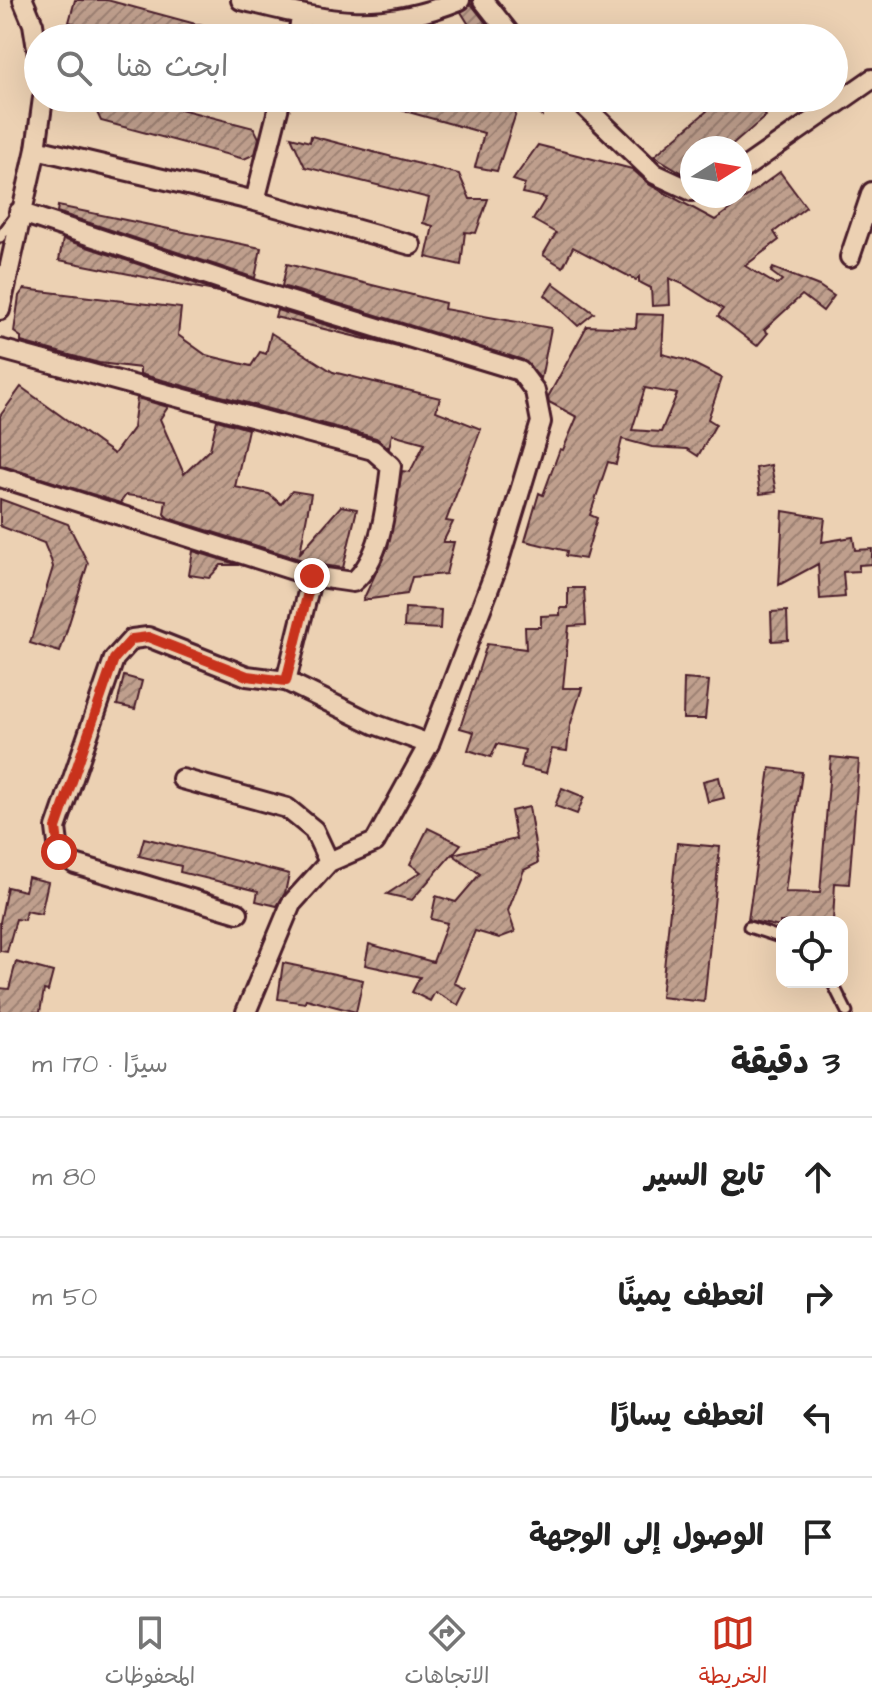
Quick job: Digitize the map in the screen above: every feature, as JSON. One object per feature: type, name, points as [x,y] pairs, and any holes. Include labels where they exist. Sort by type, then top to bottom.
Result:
[{"type":"street","points":[[241,0],[329,22],[375,23],[421,16],[460,0]]},
{"type":"street","points":[[483,0],[502,24]]},
{"type":"street","points":[[27,4],[31,24]]},
{"type":"street","points":[[300,24],[302,15]]},
{"type":"street","points":[[848,96],[872,79]]},
{"type":"street","points":[[0,310],[19,212],[36,149],[41,112]]},
{"type":"street","points":[[255,201],[277,112]]},
{"type":"street","points":[[591,112],[655,174],[680,185]]},
{"type":"street","points":[[752,163],[825,112]]},
{"type":"street","points":[[36,149],[255,201],[411,245]]},
{"type":"street","points":[[850,257],[872,192]]},
{"type":"street","points":[[19,212],[250,289],[520,371],[535,391],[541,422],[497,567],[429,744],[375,842],[329,862],[291,904],[246,1012]]},
{"type":"street","points":[[0,349],[373,450],[391,466],[377,544],[365,572],[353,582],[312,576],[0,477]]},
{"type":"street","points":[[286,681],[312,576]]},
{"type":"street","points":[[238,913],[75,864],[59,852],[56,828],[114,659],[132,639],[148,637],[247,676],[286,681],[374,724],[429,744]]},
{"type":"street","points":[[182,779],[287,808],[314,830],[329,862]]},
{"type":"lane","points":[[0,237],[19,212]]},
{"type":"lane","points":[[749,927],[776,936]]},
{"type":"lane","points":[[835,988],[847,1012]]},
{"type":"building","points":[[75,0],[107,0],[196,24],[76,24],[69,22]]},
{"type":"building","points":[[471,4],[487,24],[468,24],[461,12]]},
{"type":"building","points":[[97,112],[192,112],[254,128],[259,138],[255,154],[244,159],[101,121]]},
{"type":"building","points":[[408,112],[516,112],[497,171],[475,167],[484,133]]},
{"type":"building","points":[[706,112],[763,112],[766,116],[743,136],[680,136],[680,171],[654,156]]},
{"type":"building","points":[[311,136],[459,174],[470,199],[488,199],[476,233],[465,232],[461,265],[426,257],[433,226],[423,223],[429,198],[305,167],[291,137],[310,142]]},
{"type":"building","points":[[538,145],[632,169],[650,185],[680,201],[680,208],[693,208],[715,220],[731,208],[752,208],[752,193],[780,172],[806,207],[774,232],[779,240],[745,266],[777,285],[782,280],[771,272],[773,268],[819,286],[834,296],[823,311],[802,295],[764,330],[768,333],[757,346],[718,316],[723,309],[669,278],[670,305],[652,306],[651,288],[639,282],[639,277],[636,280],[573,247],[563,267],[543,255],[556,233],[533,220],[546,198],[522,193],[525,184],[513,180]]},
{"type":"building","points":[[58,206],[261,248],[255,278],[57,212]]},
{"type":"building","points":[[63,239],[224,293],[59,260]]},
{"type":"building","points":[[287,264],[445,303],[444,309],[551,328],[541,379],[523,360],[282,286]]},
{"type":"building","points":[[553,283],[594,313],[578,326],[545,295]]},
{"type":"building","points":[[24,289],[181,308],[178,335],[206,355],[251,366],[260,352],[266,354],[271,333],[333,372],[440,398],[436,411],[481,429],[446,521],[453,522],[443,542],[454,542],[446,574],[412,577],[407,594],[363,600],[388,547],[402,471],[410,472],[425,443],[392,434],[389,448],[376,438],[140,374],[140,368],[99,363],[21,342],[21,337],[14,332],[19,296]]},
{"type":"building","points":[[277,310],[402,348],[275,317]]},
{"type":"building","points":[[637,314],[664,315],[662,354],[686,360],[722,378],[708,419],[716,424],[698,456],[687,449],[652,447],[622,439],[616,464],[608,462],[590,515],[597,518],[585,559],[566,556],[567,551],[525,541],[539,493],[543,495],[560,449],[563,450],[577,417],[549,402],[548,397],[587,326],[636,328]],"holes":[[[645,388],[677,394],[661,432],[632,430]]]},
{"type":"building","points":[[21,387],[114,454],[133,428],[137,398],[168,407],[160,419],[184,474],[210,449],[217,420],[248,429],[235,487],[269,494],[281,504],[292,491],[311,494],[300,553],[341,506],[357,509],[343,568],[315,564],[168,518],[164,514],[166,500],[126,495],[120,503],[0,465],[0,416]]},
{"type":"building","points":[[771,465],[776,492],[760,494],[756,468]]},
{"type":"building","points":[[0,499],[68,524],[88,563],[60,652],[30,643],[53,567],[51,560],[44,543],[0,526]]},
{"type":"building","points":[[783,511],[825,518],[822,542],[853,537],[855,550],[872,549],[872,564],[859,565],[859,571],[843,572],[845,597],[820,599],[818,564],[779,585]]},
{"type":"building","points":[[193,551],[239,565],[221,565],[209,578],[189,575]]},
{"type":"building","points":[[568,588],[584,588],[586,625],[569,626],[563,688],[582,688],[570,726],[567,751],[552,749],[546,773],[521,767],[525,750],[497,744],[491,757],[468,750],[474,732],[460,728],[487,644],[526,649],[525,627],[541,627],[541,616],[560,615],[560,608],[568,608]]},
{"type":"building","points":[[405,608],[441,610],[440,629],[404,627]]},
{"type":"building","points":[[787,611],[788,640],[772,641],[771,612]]},
{"type":"building","points":[[124,676],[142,681],[135,709],[117,705]]},
{"type":"building","points":[[684,679],[709,681],[705,719],[683,719]]},
{"type":"building","points":[[831,757],[859,760],[849,884],[835,883],[833,916],[776,916],[776,926],[748,920],[770,768],[802,772],[785,892],[820,893]]},
{"type":"building","points":[[719,777],[724,798],[708,802],[703,781]]},
{"type":"building","points":[[562,788],[584,797],[577,814],[555,806]]},
{"type":"building","points":[[529,807],[538,863],[524,870],[508,911],[515,932],[499,938],[475,931],[454,983],[466,989],[458,1005],[435,992],[430,1001],[412,992],[420,977],[365,965],[369,944],[433,962],[447,923],[431,919],[436,896],[456,902],[480,874],[452,854],[412,900],[387,894],[421,872],[410,864],[428,828],[461,844],[453,854],[516,839],[511,811]]},
{"type":"building","points":[[144,838],[289,874],[285,893],[277,906],[256,901],[258,891],[180,872],[181,866],[139,856]]},
{"type":"building","points":[[677,843],[720,847],[704,1002],[661,997]]},
{"type":"building","points":[[28,877],[48,882],[41,914],[26,911],[24,920],[16,919],[7,952],[0,951],[0,922],[7,887],[25,891]]},
{"type":"building","points":[[16,962],[53,972],[48,991],[44,990],[40,1012],[0,1012],[0,988],[9,989]]},
{"type":"building","points":[[283,963],[363,980],[356,1012],[306,999],[305,1003],[278,999]]},
{"type":"route","points":[[59,852],[56,828],[114,659],[132,639],[148,637],[247,676],[286,681],[312,576]]}]
